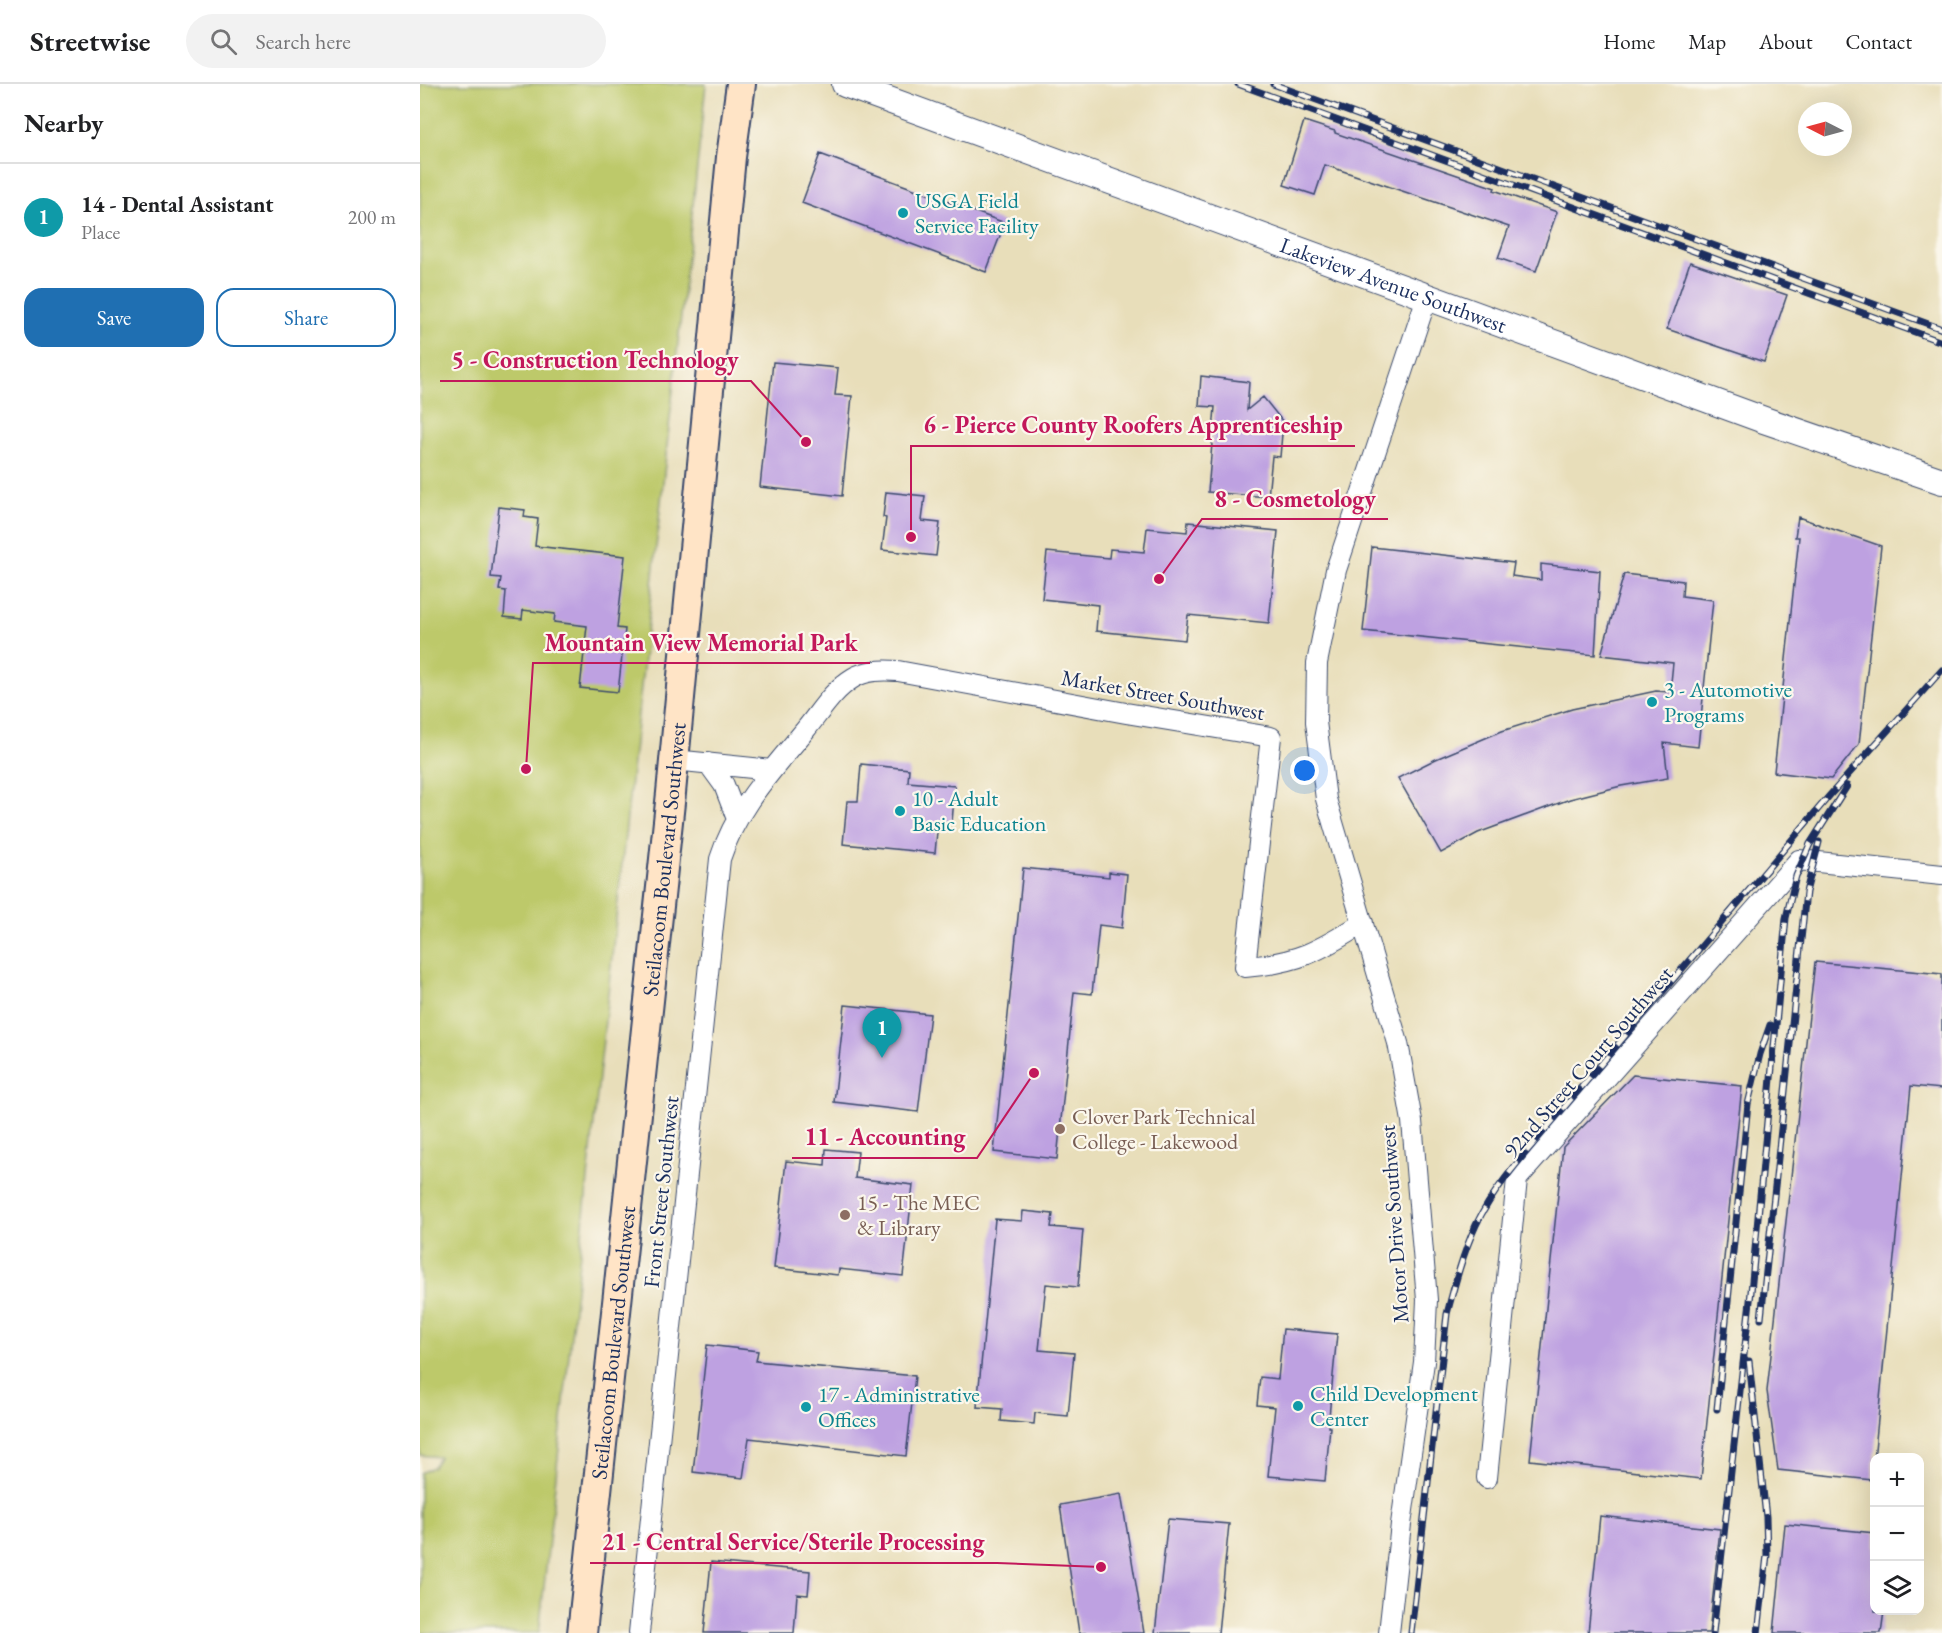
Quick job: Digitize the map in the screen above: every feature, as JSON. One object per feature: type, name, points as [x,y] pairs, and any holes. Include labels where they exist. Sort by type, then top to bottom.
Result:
[{"type":"main road","name":"Steilacoom Boulevard Southwest","points":[[582,1633],[674,760],[731,158],[741,84]]},
{"type":"street","name":"Lakeview Avenue Southwest","points":[[845,84],[1756,417],[1942,481]]},
{"type":"street","name":"Motor Drive Southwest","points":[[1389,1633],[1401,1524],[1424,1362],[1427,1300],[1412,1121],[1398,1043],[1326,799],[1316,722],[1317,663],[1336,570],[1427,297]]},
{"type":"street","name":"Market Street Southwest","points":[[772,770],[844,684],[866,673],[881,670],[917,673],[1125,713],[1271,737],[1245,967],[1277,964],[1305,956],[1329,945],[1363,923]]},
{"type":"street","points":[[674,760],[772,770]]},
{"type":"street","points":[[708,763],[724,785],[737,819]]},
{"type":"street","name":"Front Street Southwest","points":[[639,1633],[720,862],[727,838],[737,819],[755,789],[772,770]]},
{"type":"street","name":"92nd Street Court Southwest","points":[[1487,1478],[1517,1179],[1799,860],[1942,875]]},
{"type":"green space","points":[[420,84],[706,84],[539,1633],[420,1633],[420,1473],[433,1467],[439,1457],[420,1455]]},
{"type":"building","points":[[1304,121],[1557,212],[1536,271],[1498,258],[1509,227],[1325,165],[1315,195],[1284,185]]},
{"type":"building","name":"USGA Field Service Facility","points":[[820,154],[1005,223],[986,272],[802,203]]},
{"type":"building","points":[[1690,262],[1787,295],[1764,362],[1667,329]]},
{"type":"building","points":[[773,362],[838,368],[835,395],[852,396],[842,496],[760,487]]},
{"type":"building","points":[[1201,376],[1249,382],[1247,410],[1263,397],[1283,422],[1280,457],[1272,456],[1268,497],[1208,492],[1215,407],[1199,406]]},
{"type":"building","points":[[886,492],[925,496],[922,521],[940,523],[936,556],[882,550]]},
{"type":"building","points":[[499,507],[525,510],[524,517],[538,519],[535,546],[625,556],[617,628],[625,629],[618,692],[580,688],[587,626],[554,622],[555,614],[523,610],[522,619],[504,617],[506,591],[499,590],[501,578],[491,577]]},
{"type":"building","points":[[1798,517],[1881,546],[1859,744],[1831,779],[1774,772],[1799,537],[1795,537]]},
{"type":"building","points":[[1188,522],[1278,531],[1269,623],[1188,615],[1185,640],[1096,631],[1098,605],[1042,599],[1047,552],[1109,558],[1110,549],[1144,552],[1147,528],[1187,532]]},
{"type":"building","points":[[1372,547],[1514,563],[1512,576],[1541,580],[1541,564],[1600,571],[1595,655],[1363,631]]},
{"type":"building","name":"3 - Automotive Programs","points":[[1624,574],[1683,581],[1682,596],[1713,600],[1698,747],[1664,743],[1668,778],[1621,786],[1570,799],[1478,833],[1441,853],[1398,778],[1502,731],[1572,709],[1656,691],[1670,692],[1673,663],[1601,655]]},
{"type":"building","name":"10 - Adult Basic Education","points":[[861,764],[909,769],[908,782],[955,786],[952,822],[938,821],[935,853],[843,844],[847,801],[858,801]]},
{"type":"building","points":[[1023,868],[1109,877],[1109,872],[1127,874],[1122,928],[1099,925],[1092,994],[1074,992],[1057,1159],[994,1152]]},
{"type":"building","points":[[1815,962],[1942,974],[1942,1089],[1911,1086],[1875,1453],[1870,1453],[1870,1480],[1778,1470],[1767,1391]]},
{"type":"building","points":[[845,1005],[930,1014],[918,1112],[834,1102]]},
{"type":"building","points":[[1633,1075],[1742,1086],[1701,1479],[1530,1460],[1563,1147]]},
{"type":"building","name":"15 - The MEC & Library","points":[[826,1149],[858,1152],[855,1178],[913,1185],[903,1276],[839,1269],[838,1275],[774,1268],[786,1161],[825,1165]]},
{"type":"building","points":[[1023,1211],[1053,1214],[1051,1227],[1083,1230],[1078,1287],[1046,1284],[1039,1350],[1074,1353],[1068,1416],[1035,1413],[1034,1424],[1001,1421],[1002,1409],[977,1407],[995,1219],[1022,1221]]},
{"type":"building","name":"Child Development Center","points":[[1283,1329],[1337,1334],[1325,1481],[1268,1476],[1275,1407],[1257,1405],[1260,1377],[1278,1379]]},
{"type":"building","name":"17 - Administrative Offices","points":[[707,1345],[758,1351],[756,1361],[915,1376],[906,1456],[749,1438],[743,1478],[693,1472]]},
{"type":"building","points":[[1121,1494],[1144,1633],[1079,1633],[1060,1505]]},
{"type":"building","points":[[1600,1516],[1720,1529],[1709,1633],[1588,1633]]},
{"type":"building","points":[[1168,1519],[1229,1524],[1218,1633],[1155,1633]]},
{"type":"building","points":[[1785,1524],[1870,1532],[1870,1615],[1883,1615],[1881,1633],[1774,1633]]},
{"type":"building","points":[[711,1562],[810,1571],[808,1595],[797,1594],[794,1633],[704,1633]]},
{"type":"railway","points":[[1238,84],[1942,342]]},
{"type":"railway","points":[[1273,84],[1942,329]]},
{"type":"railway","points":[[1411,1633],[1447,1314],[1463,1257],[1482,1213],[1530,1147],[1830,795],[1942,670]]},
{"type":"railway","points":[[1713,1633],[1751,1292],[1786,918],[1796,876],[1810,844],[1847,786]]},
{"type":"railway","points":[[1761,1319],[1806,892],[1819,842]]},
{"type":"railway","points":[[1717,1409],[1748,1104],[1760,1054],[1770,1025]]},
{"type":"railway","points":[[1749,1361],[1766,1517],[1767,1555],[1758,1633]]},
{"type":"place","name":"USGA Field Service Facility","points":[[903,213]]},
{"type":"place","name":"5 - Construction Technology","points":[[806,442]]},
{"type":"place","name":"6 - Pierce County Roofers Apprenticeship","points":[[911,537]]},
{"type":"place","name":"8 - Cosmetology","points":[[1159,579]]},
{"type":"place","name":"3 - Automotive Programs","points":[[1652,702]]},
{"type":"place","name":"Mountain View Memorial Park","points":[[526,769]]},
{"type":"place","name":"10 - Adult Basic Education","points":[[900,811]]},
{"type":"place","name":"14 - Dental Assistant","points":[[882,1058]]},
{"type":"place","name":"11 - Accounting","points":[[1034,1073]]},
{"type":"place","name":"Clover Park Technical College - Lakewood","points":[[1060,1129]]},
{"type":"place","name":"15 - The MEC & Library","points":[[845,1215]]},
{"type":"place","name":"Child Development Center","points":[[1298,1406]]},
{"type":"place","name":"17 - Administrative Offices","points":[[806,1407]]},
{"type":"place","name":"21 - Central Service/Sterile Processing","points":[[1101,1567]]}]
